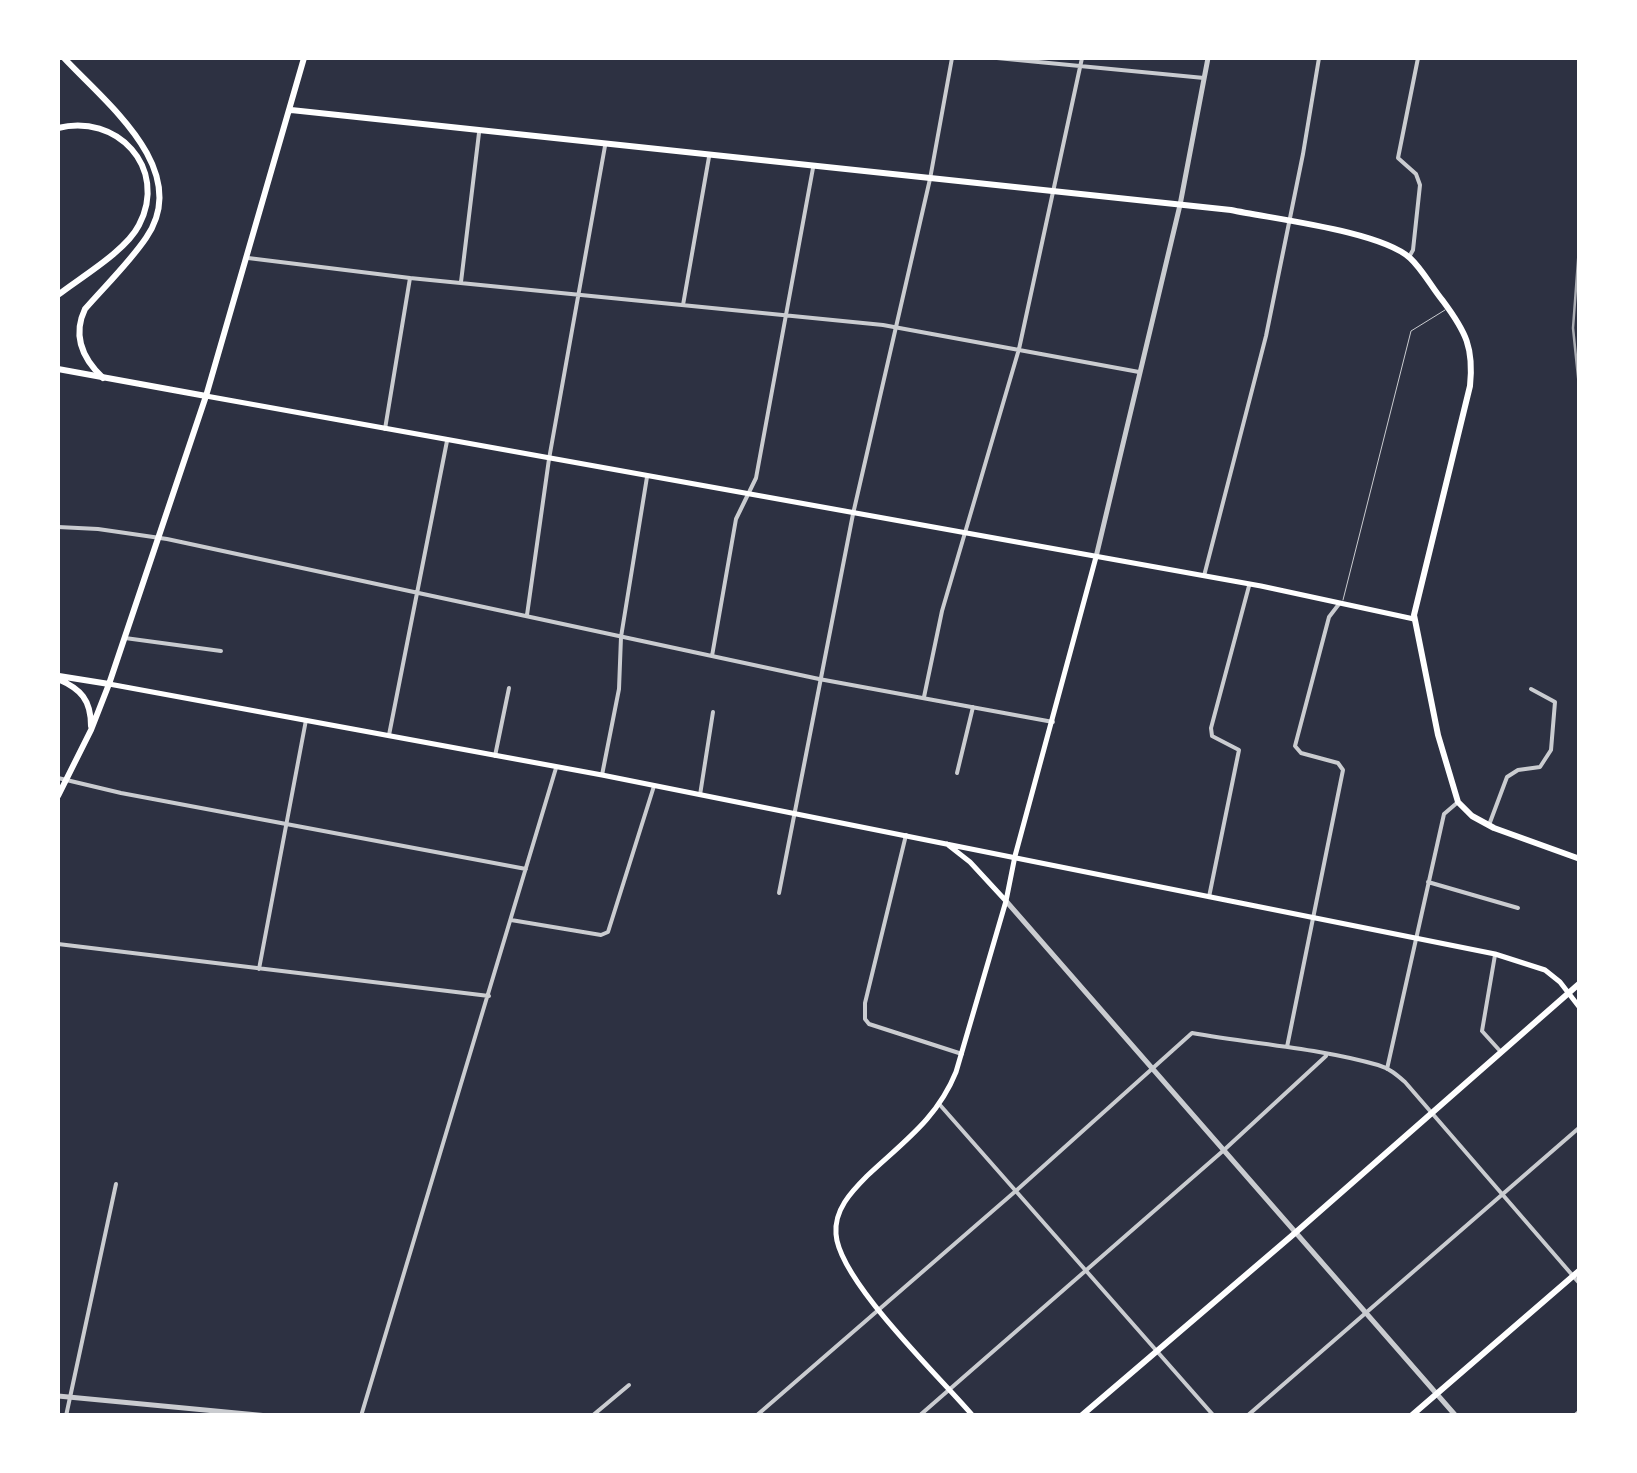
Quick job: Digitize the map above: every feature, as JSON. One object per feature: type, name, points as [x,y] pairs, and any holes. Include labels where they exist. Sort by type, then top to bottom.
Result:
[{"type":"main road","points":[[64,58],[150,154],[158,178],[159,201],[146,238],[80,319],[82,351],[103,378]]},
{"type":"main road","points":[[58,796],[62,779],[91,730],[109,684],[206,396],[304,58]]},
{"type":"main road","points":[[291,110],[1231,210],[1384,243],[1409,257],[1448,308],[1470,348],[1471,374],[1414,619],[1438,735],[1458,802],[1472,816],[1580,859]]},
{"type":"main road","points":[[58,128],[91,124],[118,136],[138,157],[147,185],[145,210],[134,234],[58,295]]},
{"type":"main road","points":[[58,369],[1250,584],[1414,619]]},
{"type":"main road","points":[[974,1416],[848,1268],[838,1246],[836,1224],[840,1208],[857,1186],[930,1119],[962,1054],[1096,557]]},
{"type":"main road","points":[[58,678],[109,684],[602,775],[1495,954],[1545,970],[1580,1008]]},
{"type":"main road","points":[[58,678],[86,698],[91,730]]},
{"type":"main road","points":[[945,843],[970,862],[1006,901]]},
{"type":"main road","points":[[1081,1416],[1580,983]]},
{"type":"main road","points":[[1411,1416],[1576,1273]]},
{"type":"street","points":[[927,58],[940,58]]},
{"type":"street","points":[[778,893],[853,514],[930,179],[952,58]]},
{"type":"street","points":[[998,58],[1204,78]]},
{"type":"street","points":[[924,697],[942,611],[1019,350],[1082,58]]},
{"type":"street","points":[[1096,557],[1180,205],[1208,58]]},
{"type":"street","points":[[1204,576],[1266,336],[1320,58]]},
{"type":"street","points":[[1409,257],[1420,184],[1416,174],[1398,158],[1418,58]]},
{"type":"street","points":[[461,282],[480,132]]},
{"type":"street","points":[[527,617],[549,458],[604,146]]},
{"type":"street","points":[[682,305],[709,156]]},
{"type":"street","points":[[712,656],[736,519],[756,478],[813,166]]},
{"type":"street","points":[[248,258],[895,327],[1140,372]]},
{"type":"street","points":[[385,429],[410,278]]},
{"type":"street","points":[[389,735],[446,441]]},
{"type":"street","points":[[602,775],[619,690],[621,637],[648,478]]},
{"type":"street","points":[[58,527],[98,528],[158,538],[819,679],[1052,722]]},
{"type":"street","points":[[1209,896],[1238,750],[1212,736],[1211,728],[1250,584]]},
{"type":"street","points":[[1286,1049],[1343,770],[1338,763],[1301,753],[1296,746],[1330,617],[1339,604]]},
{"type":"street","points":[[125,638],[221,651]]},
{"type":"street","points":[[496,756],[509,688]]},
{"type":"street","points":[[1489,824],[1507,777],[1518,770],[1540,767],[1551,750],[1555,702],[1531,690]]},
{"type":"street","points":[[957,773],[973,707]]},
{"type":"street","points":[[700,795],[713,712]]},
{"type":"street","points":[[259,969],[306,720]]},
{"type":"street","points":[[361,1416],[556,768]]},
{"type":"street","points":[[62,779],[526,869]]},
{"type":"street","points":[[511,920],[601,935],[608,932],[654,786]]},
{"type":"street","points":[[1387,1069],[1444,814],[1458,802]]},
{"type":"street","points":[[906,835],[865,1003],[865,1019],[869,1024],[962,1054]]},
{"type":"street","points":[[1428,882],[1518,908]]},
{"type":"street","points":[[1006,901],[1456,1416]]},
{"type":"street","points":[[58,944],[489,996]]},
{"type":"street","points":[[1495,954],[1482,1031],[1501,1052]]},
{"type":"street","points":[[756,1416],[1192,1034],[1387,1069],[1405,1082],[1501,1194],[1576,1273],[1580,1284]]},
{"type":"street","points":[[919,1416],[1326,1056]]},
{"type":"street","points":[[940,1105],[1214,1416]]},
{"type":"street","points":[[1247,1416],[1580,1127]]},
{"type":"street","points":[[66,1416],[116,1184]]},
{"type":"street","points":[[592,1416],[628,1385]]},
{"type":"street","points":[[58,1396],[268,1416]]},
{"type":"lane","points":[[1339,604],[1348,590],[1411,331],[1448,308]]},
{"type":"railway","points":[[1580,234],[1573,328],[1580,396]]}]
